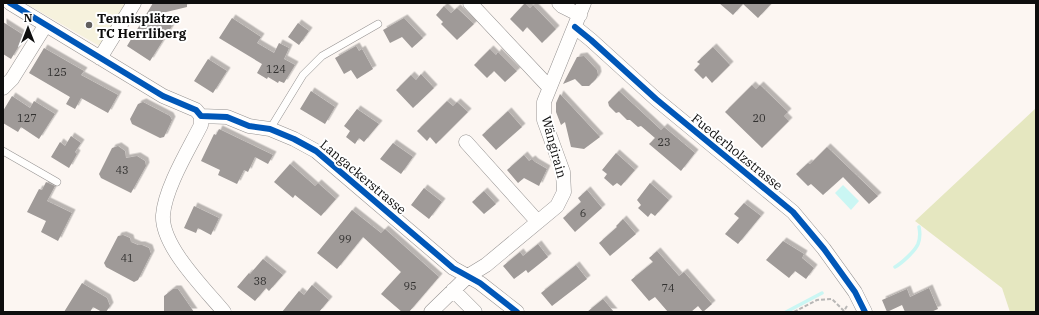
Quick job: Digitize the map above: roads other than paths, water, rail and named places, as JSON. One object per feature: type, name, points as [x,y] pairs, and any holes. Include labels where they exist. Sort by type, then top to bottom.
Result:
[{"type":"street","points":[[10,3],[163,96],[196,110],[201,116],[201,125],[168,192],[163,216],[167,234],[179,258],[224,312]]},
{"type":"street","points":[[100,58],[134,3]]},
{"type":"street","points":[[470,3],[549,87]]},
{"type":"street","name":"Fuederholzstrasse","points":[[559,3],[580,15],[591,40],[656,99],[793,212],[824,248],[855,292],[865,312]]},
{"type":"street","name":"Wängirain","points":[[431,312],[468,276],[486,265],[557,206],[564,192],[563,172],[544,120],[544,102],[580,15]]},
{"type":"street","points":[[3,88],[12,79],[46,26]]},
{"type":"street","name":"Langackerstrasse","points":[[201,116],[227,117],[249,126],[270,130],[294,139],[316,151],[453,268],[480,283],[517,312]]},
{"type":"street","points":[[466,142],[538,222]]},
{"type":"street","points":[[454,290],[475,312]]},
{"type":"lane","points":[[270,130],[304,75],[322,56],[378,24]]},
{"type":"lane","points":[[3,151],[57,182]]},
{"type":"water","points":[[843,185],[859,201],[851,210],[835,193]]},
{"type":"waterway","points":[[895,267],[908,257],[916,247],[919,242],[919,227]]},
{"type":"waterway","points":[[786,312],[822,293]]},
{"type":"place","name":"Tennisplätze TC Herrliberg","points":[[89,25]]}]
